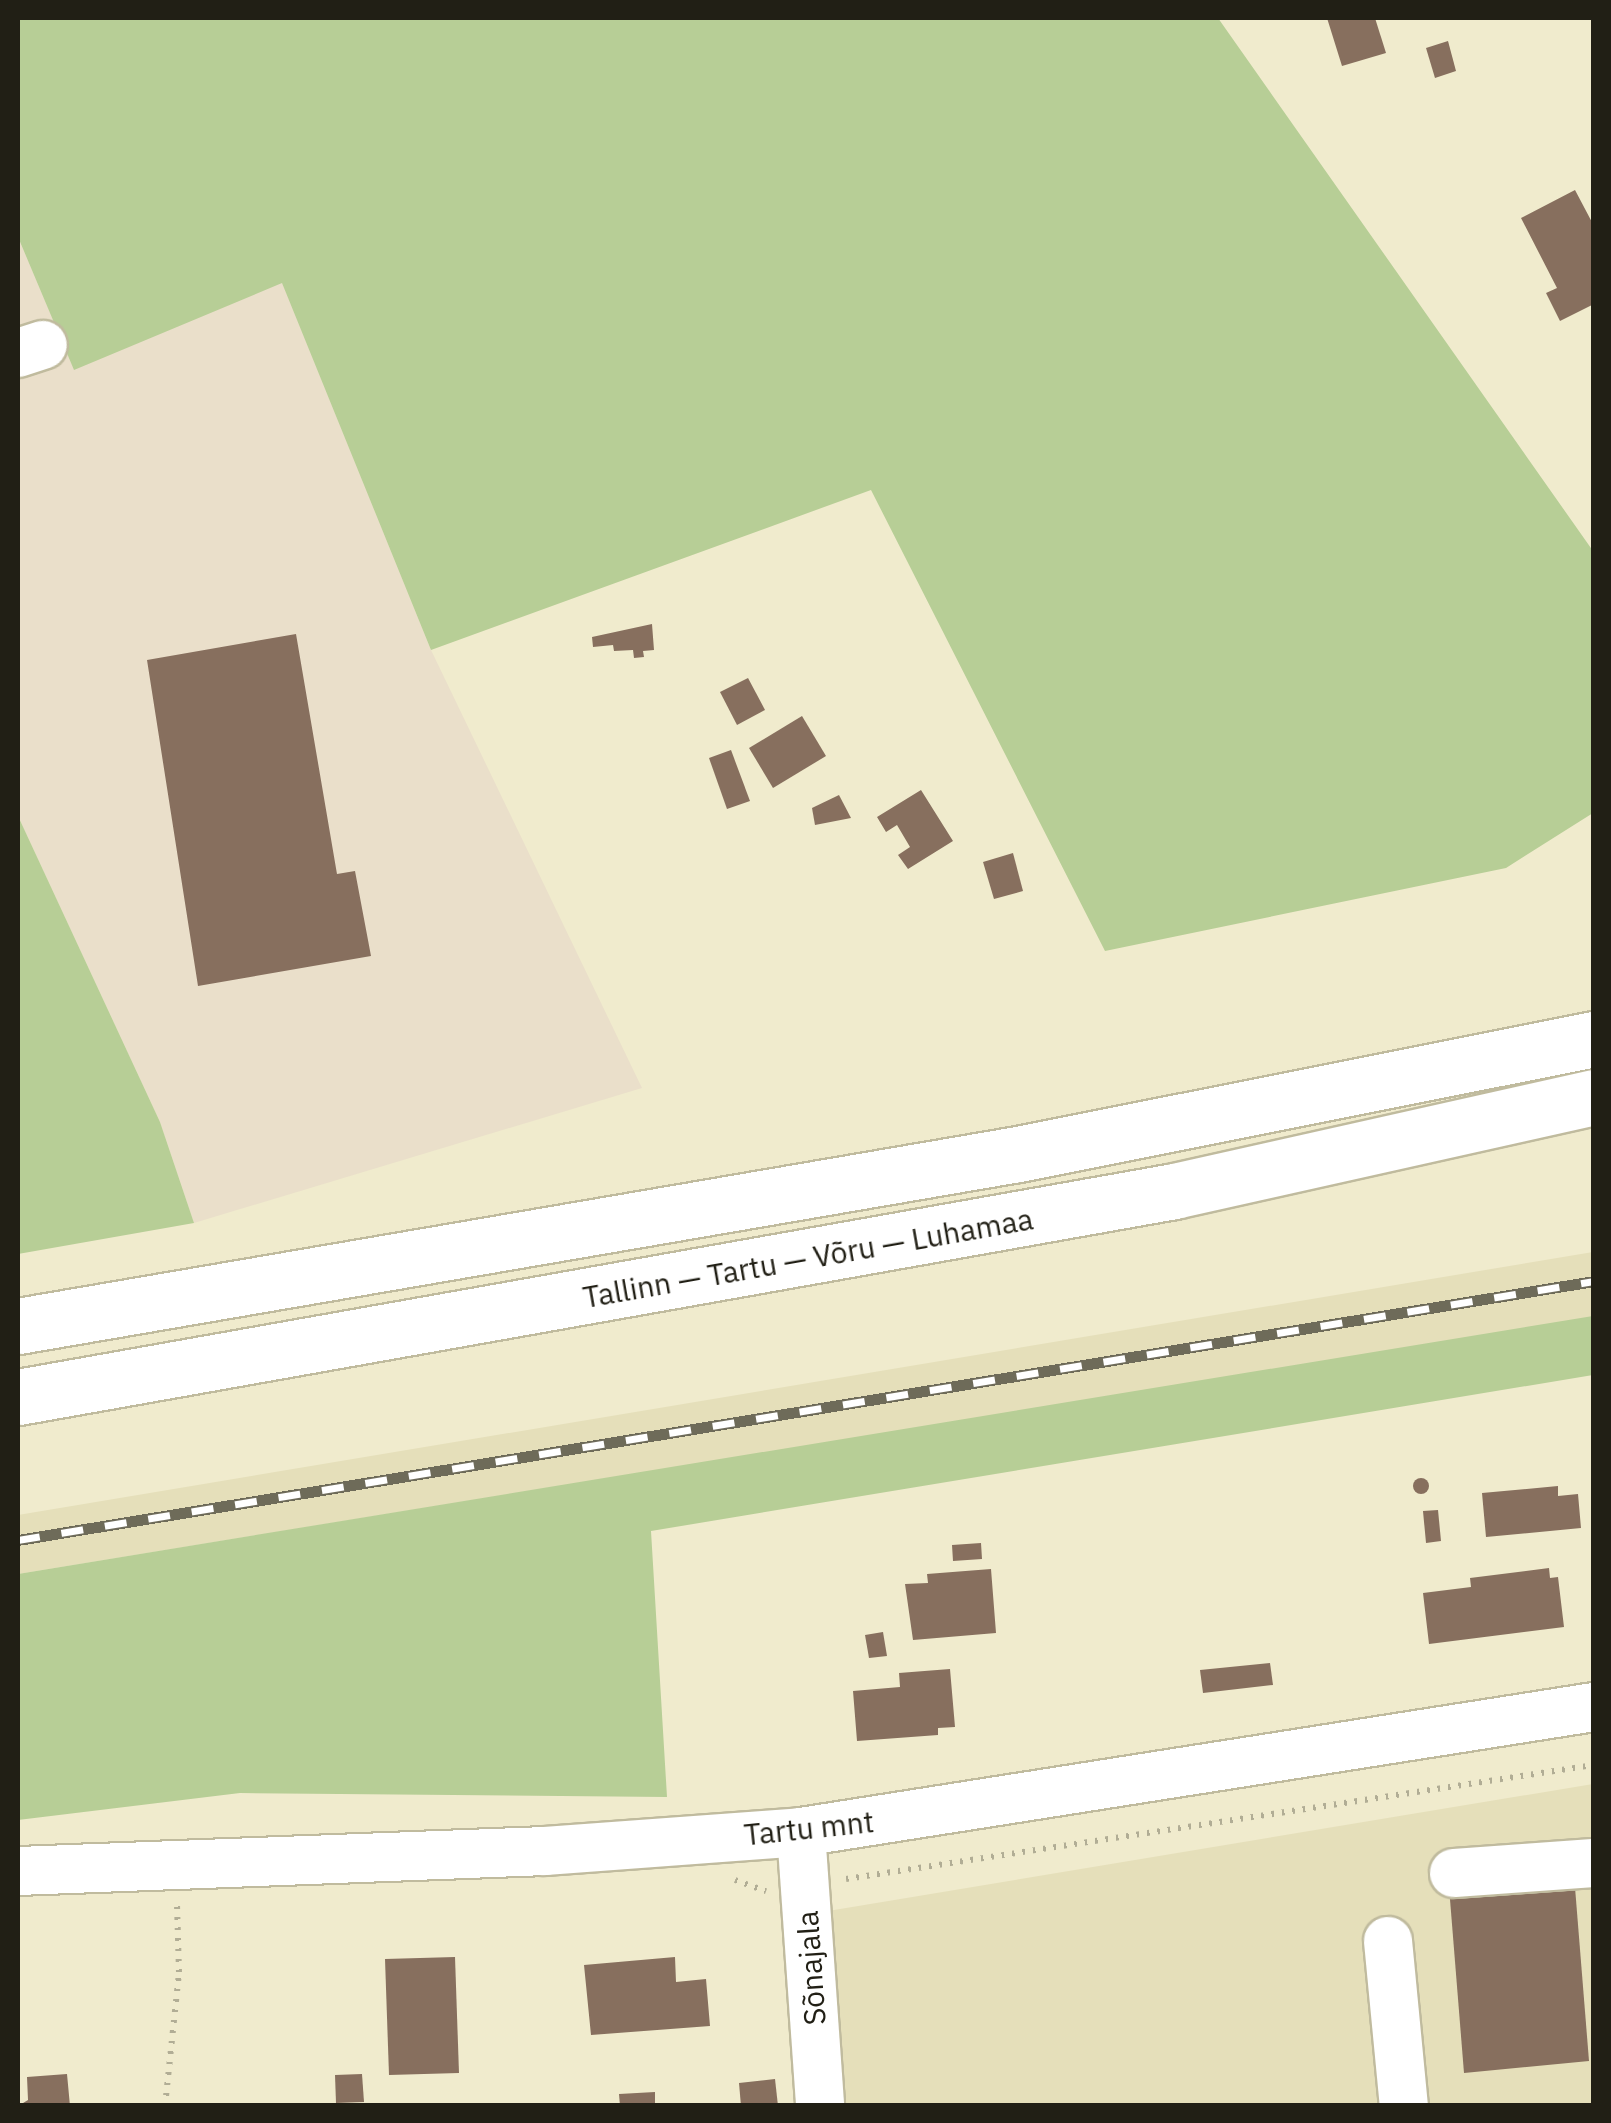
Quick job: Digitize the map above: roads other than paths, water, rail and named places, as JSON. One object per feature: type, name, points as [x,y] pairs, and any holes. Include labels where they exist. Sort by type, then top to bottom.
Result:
[{"type":"highway","points":[[18,1326],[1018,1154],[1594,1039]]},
{"type":"highway","name":"Tallinn — Tartu — Võru — Luhamaa","points":[[18,1397],[1174,1190],[1594,1097]]},
{"type":"street","name":"Tartu mnt","points":[[18,1870],[545,1851],[800,1832],[1594,1707]]},
{"type":"street","name":"Sõnajala","points":[[800,1832],[820,2106]]},
{"type":"street","points":[[1454,1872],[1594,1863]]},
{"type":"street","points":[[1388,1941],[1404,2106]]},
{"type":"railway","points":[[18,1540],[1594,1281]]}]
